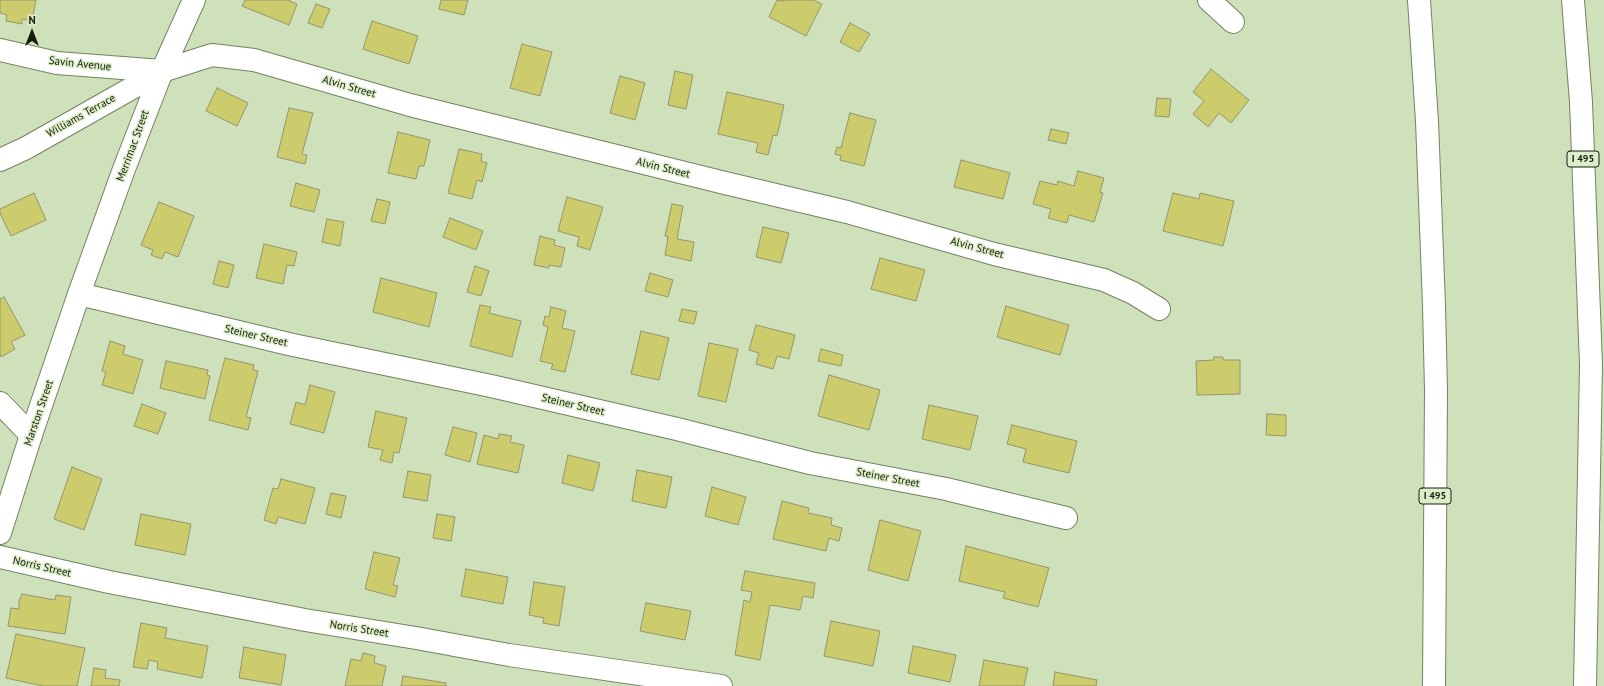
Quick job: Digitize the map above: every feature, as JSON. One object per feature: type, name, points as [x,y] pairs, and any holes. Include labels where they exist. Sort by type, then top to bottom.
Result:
[{"type":"main road","name":"Merrimac Street","points":[[79,294],[162,71],[194,0]]},
{"type":"main road","points":[[1209,0],[1233,22]]},
{"type":"main road","name":"I 495","points":[[1419,0],[1427,121],[1436,390],[1434,686]]},
{"type":"main road","name":"I 495","points":[[1573,0],[1581,102],[1591,365],[1585,686]]},
{"type":"main road","name":"Savin Avenue","points":[[0,50],[57,63],[162,71]]},
{"type":"main road","name":"Alvin Street","points":[[162,71],[212,55],[254,60],[410,105],[717,182],[847,212],[994,254],[1104,280],[1133,293],[1159,309]]},
{"type":"main road","name":"Williams Terrace","points":[[0,160],[26,148],[162,71]]},
{"type":"main road","name":"Marston Street","points":[[0,533],[31,435],[79,294]]},
{"type":"main road","name":"Steiner Street","points":[[79,294],[293,345],[491,386],[677,429],[810,463],[946,489],[1066,518]]},
{"type":"main road","points":[[0,403],[31,435]]},
{"type":"main road","name":"Norris Street","points":[[0,557],[108,582],[305,620],[517,656],[721,686]]},
{"type":"building","points":[[0,0],[36,0],[32,21],[22,19],[22,24],[6,21],[7,15],[0,13]]},
{"type":"building","points":[[245,0],[288,0],[297,4],[289,25],[242,6]]},
{"type":"building","points":[[441,0],[468,0],[464,15],[439,9]]},
{"type":"building","points":[[777,0],[813,0],[822,4],[806,36],[769,17]]},
{"type":"building","points":[[316,4],[330,9],[322,28],[308,23]]},
{"type":"building","points":[[372,21],[418,36],[409,64],[363,49]]},
{"type":"building","points":[[850,23],[870,34],[859,52],[840,42]]},
{"type":"building","points":[[522,44],[552,52],[540,96],[510,88]]},
{"type":"building","points":[[1211,69],[1249,100],[1231,123],[1219,113],[1208,127],[1193,114],[1204,101],[1193,92]]},
{"type":"building","points":[[675,71],[693,75],[686,109],[668,105]]},
{"type":"building","points":[[620,76],[645,83],[635,120],[610,113]]},
{"type":"building","points":[[217,88],[248,103],[237,126],[206,111]]},
{"type":"building","points":[[727,92],[784,105],[777,136],[773,135],[768,155],[756,152],[758,143],[718,134]]},
{"type":"building","points":[[1157,98],[1171,99],[1169,117],[1155,116]]},
{"type":"building","points":[[289,108],[313,113],[302,154],[307,155],[305,164],[277,157]]},
{"type":"building","points":[[850,113],[876,120],[864,166],[840,160],[841,156],[835,154],[837,147],[841,148]]},
{"type":"building","points":[[1051,129],[1069,133],[1066,144],[1048,140]]},
{"type":"building","points":[[398,132],[430,140],[424,166],[419,166],[416,179],[388,173]]},
{"type":"building","points":[[459,149],[482,154],[481,161],[487,163],[482,182],[477,180],[472,199],[448,193]]},
{"type":"building","points":[[961,160],[1010,173],[1003,199],[954,187]]},
{"type":"building","points":[[1078,171],[1104,178],[1100,192],[1103,193],[1094,222],[1069,215],[1067,223],[1048,218],[1051,209],[1033,204],[1040,181],[1057,185],[1058,181],[1074,186]]},
{"type":"building","points":[[296,183],[320,190],[314,212],[290,206]]},
{"type":"building","points":[[34,193],[46,220],[11,236],[0,213],[0,209]]},
{"type":"building","points":[[1173,193],[1199,199],[1200,193],[1234,201],[1223,246],[1163,231]]},
{"type":"building","points":[[567,197],[603,207],[590,250],[577,246],[579,237],[558,231]]},
{"type":"building","points":[[377,199],[390,202],[385,224],[371,221]]},
{"type":"building","points":[[159,202],[194,216],[178,257],[165,252],[162,259],[151,255],[153,250],[141,245]]},
{"type":"building","points":[[672,204],[683,206],[677,239],[694,242],[691,261],[665,255],[668,237],[665,236]]},
{"type":"building","points":[[450,218],[483,231],[476,250],[443,237]]},
{"type":"building","points":[[327,219],[344,222],[340,246],[322,242]]},
{"type":"building","points":[[763,227],[789,233],[781,263],[756,257]]},
{"type":"building","points":[[540,236],[555,240],[554,245],[565,248],[561,267],[549,265],[549,268],[534,265]]},
{"type":"building","points":[[264,244],[297,252],[294,266],[287,265],[283,284],[256,278]]},
{"type":"building","points":[[880,258],[925,270],[916,301],[871,289]]},
{"type":"building","points":[[219,261],[234,265],[228,288],[213,284]]},
{"type":"building","points":[[475,266],[489,271],[481,296],[467,292]]},
{"type":"building","points":[[650,273],[673,280],[668,297],[645,291]]},
{"type":"building","points":[[381,278],[437,293],[429,327],[373,312]]},
{"type":"building","points":[[4,297],[25,335],[11,342],[15,349],[1,357],[0,299]]},
{"type":"building","points":[[480,305],[491,307],[489,313],[521,321],[512,357],[470,346]]},
{"type":"building","points":[[1006,306],[1069,325],[1060,355],[997,337]]},
{"type":"building","points":[[551,307],[566,311],[562,328],[575,331],[565,372],[551,369],[553,364],[540,361],[548,327],[543,325],[545,316],[549,317]]},
{"type":"building","points":[[682,309],[697,312],[694,324],[679,321]]},
{"type":"building","points":[[756,325],[795,335],[789,359],[777,356],[773,369],[756,364],[759,353],[749,350]]},
{"type":"building","points":[[641,331],[669,338],[659,380],[631,374]]},
{"type":"building","points":[[110,341],[125,346],[123,354],[143,360],[133,394],[102,385],[106,372],[102,371]]},
{"type":"building","points":[[709,343],[738,349],[726,402],[698,396]]},
{"type":"building","points":[[821,349],[843,355],[841,366],[818,361]]},
{"type":"building","points":[[1214,357],[1223,357],[1223,360],[1240,360],[1240,394],[1197,395],[1196,361],[1214,360]]},
{"type":"building","points":[[225,358],[254,365],[253,370],[258,371],[246,417],[251,418],[248,430],[209,420]]},
{"type":"building","points":[[166,361],[208,370],[207,375],[210,376],[205,399],[160,388]]},
{"type":"building","points":[[829,375],[880,390],[869,430],[818,416]]},
{"type":"building","points":[[310,385],[335,392],[324,433],[290,424],[296,402],[305,405]]},
{"type":"building","points":[[142,404],[166,413],[158,434],[134,426]]},
{"type":"building","points":[[929,405],[978,416],[970,450],[922,439]]},
{"type":"building","points":[[376,411],[407,418],[399,453],[394,452],[392,463],[380,460],[383,450],[368,447]]},
{"type":"building","points":[[1267,414],[1286,415],[1286,436],[1266,435]]},
{"type":"building","points":[[1012,425],[1077,441],[1069,473],[1023,462],[1026,449],[1007,444]]},
{"type":"building","points":[[453,427],[477,433],[470,462],[445,455]]},
{"type":"building","points":[[499,434],[512,436],[510,442],[524,445],[518,473],[477,464],[484,435],[498,439]]},
{"type":"building","points":[[568,455],[600,463],[593,491],[562,483]]},
{"type":"building","points":[[72,467],[102,479],[84,530],[54,519]]},
{"type":"building","points":[[637,470],[672,477],[666,508],[632,501]]},
{"type":"building","points":[[408,471],[431,475],[427,501],[403,497]]},
{"type":"building","points":[[281,479],[315,488],[305,524],[278,517],[276,524],[264,520],[273,488],[278,489]]},
{"type":"building","points":[[712,487],[746,497],[738,525],[705,516]]},
{"type":"building","points":[[331,493],[346,496],[341,518],[326,514]]},
{"type":"building","points":[[782,501],[809,508],[808,513],[832,518],[831,525],[842,528],[839,541],[829,538],[826,551],[773,539]]},
{"type":"building","points":[[141,514],[191,524],[185,555],[135,545]]},
{"type":"building","points":[[437,514],[455,517],[451,541],[433,538]]},
{"type":"building","points":[[880,520],[921,531],[908,581],[868,570]]},
{"type":"building","points":[[966,546],[1049,568],[1038,607],[1003,598],[1005,592],[959,581]]},
{"type":"building","points":[[374,552],[400,558],[393,585],[398,586],[395,597],[365,589]]},
{"type":"building","points":[[466,569],[508,577],[503,604],[461,596]]},
{"type":"building","points":[[745,571],[815,583],[813,598],[803,596],[800,610],[770,605],[760,660],[735,655],[744,600],[750,602],[752,592],[741,590]]},
{"type":"building","points":[[534,582],[565,587],[559,626],[543,623],[544,618],[529,615]]},
{"type":"building","points":[[22,594],[55,600],[56,595],[71,597],[65,634],[8,626],[11,608],[19,609],[19,601]]},
{"type":"building","points":[[646,603],[691,611],[685,640],[640,631]]},
{"type":"building","points":[[831,621],[880,631],[873,666],[824,656]]},
{"type":"building","points":[[141,623],[167,628],[165,638],[208,646],[202,678],[157,669],[158,662],[149,660],[147,669],[133,667]]},
{"type":"building","points":[[16,634],[85,648],[77,686],[43,686],[6,678]]},
{"type":"building","points":[[913,646],[956,655],[950,682],[908,673]]},
{"type":"building","points":[[244,647],[286,655],[281,685],[239,678]]},
{"type":"building","points":[[363,653],[375,656],[374,663],[386,666],[382,686],[345,686],[351,659],[361,661]]},
{"type":"building","points":[[984,660],[1028,668],[1024,686],[979,686]]},
{"type":"building","points":[[94,668],[106,670],[105,678],[120,680],[119,686],[91,686]]},
{"type":"building","points":[[1055,672],[1097,680],[1096,686],[1053,686]]},
{"type":"building","points":[[403,676],[446,683],[446,686],[401,686]]}]
